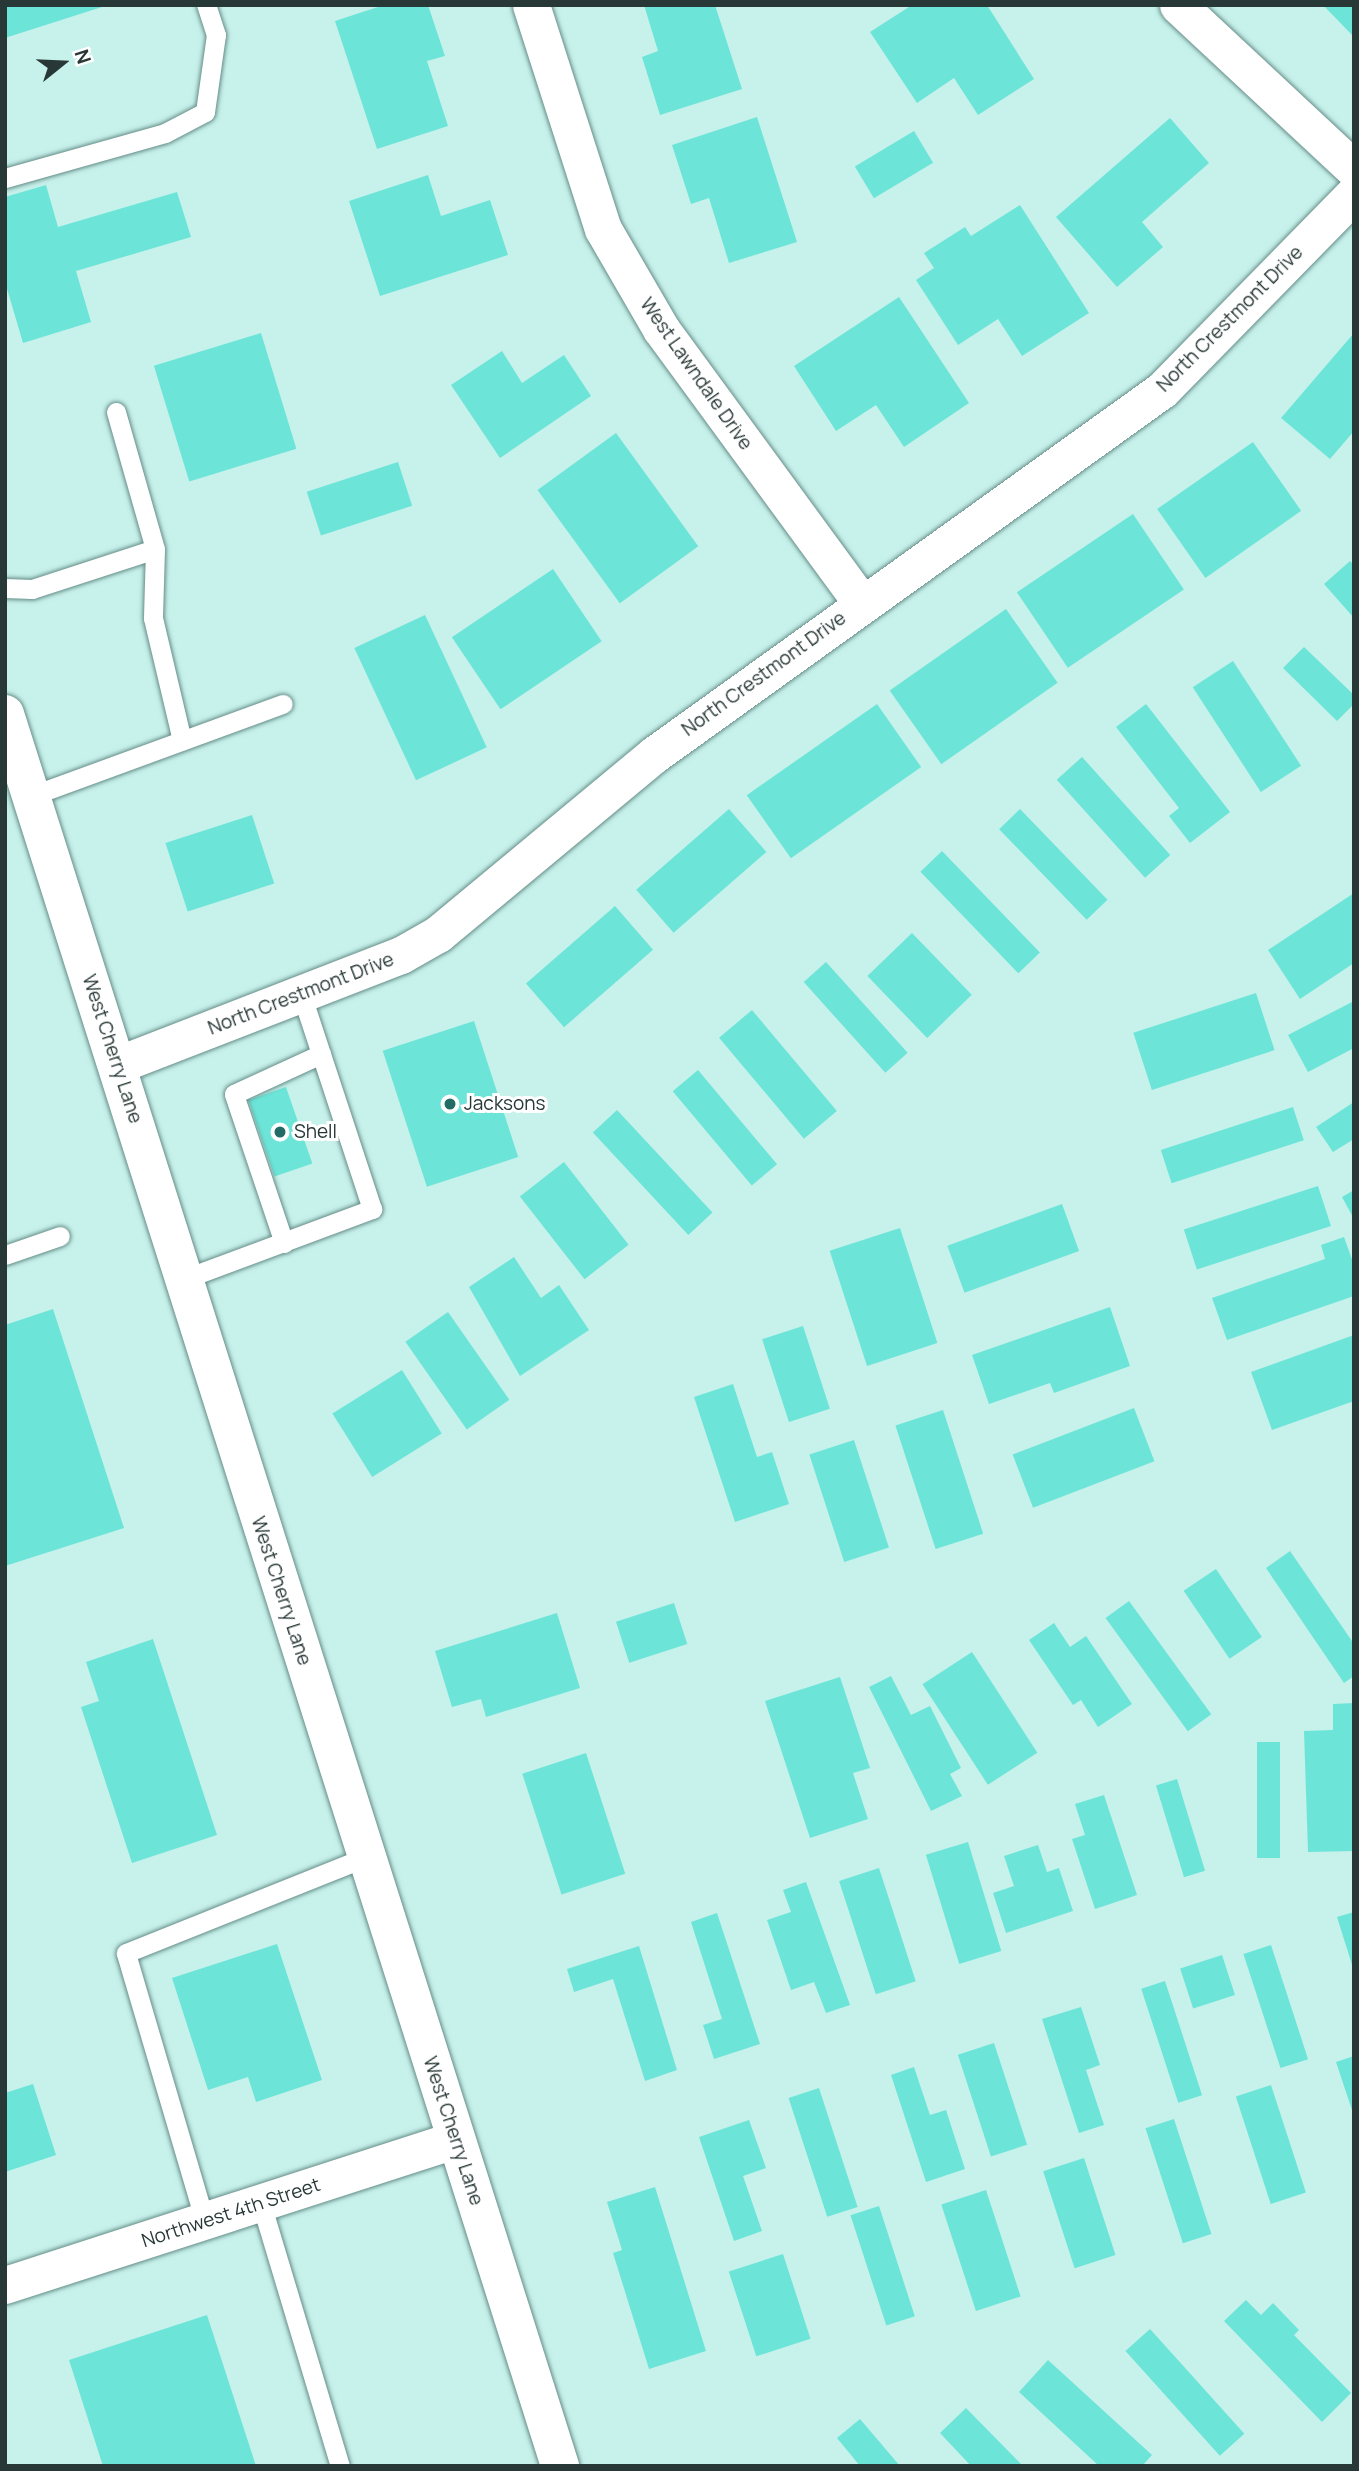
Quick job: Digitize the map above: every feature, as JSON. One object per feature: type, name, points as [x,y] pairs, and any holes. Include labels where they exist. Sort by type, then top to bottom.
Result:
[{"type":"main road","name":"West Cherry Lane","points":[[5,714],[560,2466]]},
{"type":"street","name":"West Lawndale Drive","points":[[531,5],[603,229],[661,329],[861,602]]},
{"type":"street","points":[[1178,5],[1354,169]]},
{"type":"street","name":"North Crestmont Drive","points":[[117,1065],[401,955],[438,934],[655,754],[861,602],[1162,390],[1354,194]]},
{"type":"street","name":"Northwest 4th Street","points":[[5,2285],[456,2139]]},
{"type":"lane","points":[[5,178],[165,133],[205,112],[216,35],[206,5]]},
{"type":"lane","points":[[116,412],[155,550],[153,618],[182,741]]},
{"type":"lane","points":[[5,588],[32,589],[155,550]]},
{"type":"lane","points":[[31,796],[283,704]]},
{"type":"lane","points":[[184,1279],[372,1209],[301,993]]},
{"type":"lane","points":[[284,1243],[234,1094],[321,1054]]},
{"type":"lane","points":[[5,1255],[60,1236]]},
{"type":"lane","points":[[205,2222],[126,1953],[366,1857]]},
{"type":"lane","points":[[261,2203],[340,2466]]},
{"type":"building","points":[[5,5],[105,5],[105,6],[5,38]]},
{"type":"building","points":[[384,5],[428,5],[445,56],[427,61],[448,126],[377,149],[335,21]]},
{"type":"building","points":[[644,5],[715,5],[742,89],[660,115],[642,57],[658,51]]},
{"type":"building","points":[[912,5],[987,5],[1034,79],[978,115],[954,78],[917,103],[870,32]]},
{"type":"building","points":[[1323,5],[1354,5],[1354,33],[1352,35]]},
{"type":"building","points":[[757,117],[797,242],[729,263],[709,198],[691,204],[672,145]]},
{"type":"building","points":[[1170,118],[1209,163],[1142,222],[1163,247],[1117,287],[1056,217]]},
{"type":"building","points":[[914,131],[933,163],[874,198],[855,167]]},
{"type":"building","points":[[428,175],[441,216],[490,200],[508,255],[380,296],[349,201]]},
{"type":"building","points":[[46,185],[58,227],[177,192],[191,237],[76,271],[91,322],[23,343],[5,282],[5,197]]},
{"type":"building","points":[[1020,205],[1089,313],[1022,356],[998,319],[958,345],[916,280],[934,268],[924,253],[965,227],[971,236]]},
{"type":"building","points":[[899,297],[969,403],[904,447],[876,405],[836,431],[794,366]]},
{"type":"building","points":[[261,333],[296,449],[189,481],[154,366]]},
{"type":"building","points":[[1354,333],[1354,431],[1330,459],[1281,418]]},
{"type":"building","points":[[502,351],[522,383],[564,355],[591,396],[500,458],[451,385]]},
{"type":"building","points":[[616,433],[698,546],[620,603],[538,490]]},
{"type":"building","points":[[1253,442],[1301,511],[1205,578],[1157,509]]},
{"type":"building","points":[[398,462],[412,506],[321,535],[307,492]]},
{"type":"building","points":[[1133,514],[1184,589],[1068,668],[1017,592]]},
{"type":"building","points":[[1350,561],[1354,565],[1354,618],[1324,584]]},
{"type":"building","points":[[553,569],[602,641],[501,709],[452,637]]},
{"type":"building","points":[[1006,609],[1058,683],[941,764],[890,690]]},
{"type":"building","points":[[425,615],[487,747],[416,780],[354,648]]},
{"type":"building","points":[[1304,647],[1354,695],[1354,704],[1337,721],[1283,668]]},
{"type":"building","points":[[1233,661],[1301,766],[1261,792],[1193,687]]},
{"type":"building","points":[[877,704],[921,767],[791,858],[747,795]]},
{"type":"building","points":[[1146,704],[1230,812],[1190,843],[1169,816],[1179,808],[1116,727]]},
{"type":"building","points":[[1082,757],[1170,855],[1145,878],[1057,780]]},
{"type":"building","points":[[729,809],[766,852],[674,933],[636,890]]},
{"type":"building","points":[[1020,809],[1108,900],[1087,920],[999,829]]},
{"type":"building","points":[[252,815],[274,883],[188,912],[165,843]]},
{"type":"building","points":[[942,851],[1040,952],[1018,973],[920,872]]},
{"type":"building","points":[[1354,893],[1354,963],[1300,999],[1268,950]]},
{"type":"building","points":[[615,906],[653,950],[564,1027],[526,983]]},
{"type":"building","points":[[912,933],[972,995],[927,1038],[867,976]]},
{"type":"building","points":[[826,962],[908,1053],[885,1073],[804,982]]},
{"type":"building","points":[[1256,993],[1275,1050],[1152,1090],[1133,1033]]},
{"type":"building","points":[[1354,1001],[1354,1048],[1308,1072],[1288,1035]]},
{"type":"building","points":[[752,1010],[837,1111],[804,1139],[719,1038]]},
{"type":"building","name":"Jacksons","points":[[474,1021],[518,1157],[427,1187],[383,1051]]},
{"type":"building","points":[[698,1070],[777,1164],[752,1185],[673,1091]]},
{"type":"building","name":"Shell","points":[[286,1087],[312,1164],[275,1177],[248,1100]]},
{"type":"building","points":[[1354,1102],[1354,1139],[1333,1152],[1316,1127]]},
{"type":"building","points":[[1293,1107],[1304,1140],[1172,1183],[1161,1150]]},
{"type":"building","points":[[617,1110],[712,1212],[688,1235],[593,1133]]},
{"type":"building","points":[[564,1162],[629,1245],[585,1279],[520,1196]]},
{"type":"building","points":[[1318,1186],[1331,1226],[1197,1270],[1184,1230]]},
{"type":"building","points":[[1354,1190],[1354,1219],[1342,1197]]},
{"type":"building","points":[[1062,1204],[1079,1251],[964,1293],[947,1246]]},
{"type":"building","points":[[900,1228],[937,1343],[867,1366],[830,1251]]},
{"type":"building","points":[[1344,1237],[1354,1265],[1354,1296],[1227,1340],[1212,1298],[1325,1259],[1321,1245]]},
{"type":"building","points":[[514,1257],[541,1298],[559,1285],[589,1330],[520,1376],[469,1287]]},
{"type":"building","points":[[1110,1307],[1130,1366],[1054,1393],[1050,1383],[989,1404],[972,1355]]},
{"type":"building","points":[[53,1309],[124,1528],[5,1566],[5,1325]]},
{"type":"building","points":[[448,1312],[509,1400],[467,1429],[405,1342]]},
{"type":"building","points":[[803,1326],[830,1409],[789,1422],[762,1339]]},
{"type":"building","points":[[1354,1335],[1354,1401],[1272,1430],[1251,1372]]},
{"type":"building","points":[[402,1370],[442,1434],[372,1477],[332,1413]]},
{"type":"building","points":[[733,1384],[757,1457],[772,1452],[789,1504],[735,1522],[694,1397]]},
{"type":"building","points":[[1134,1408],[1154,1461],[1033,1508],[1013,1455]]},
{"type":"building","points":[[943,1410],[983,1534],[936,1549],[895,1425]]},
{"type":"building","points":[[854,1440],[889,1547],[844,1562],[809,1455]]},
{"type":"building","points":[[1290,1551],[1354,1644],[1354,1676],[1344,1683],[1266,1568]]},
{"type":"building","points":[[1216,1569],[1262,1637],[1230,1659],[1184,1591]]},
{"type":"building","points":[[1129,1601],[1211,1714],[1188,1731],[1106,1618]]},
{"type":"building","points":[[674,1603],[687,1644],[629,1663],[616,1622]]},
{"type":"building","points":[[557,1613],[580,1688],[486,1717],[481,1699],[452,1707],[435,1651]]},
{"type":"building","points":[[1054,1623],[1070,1647],[1086,1636],[1132,1704],[1098,1727],[1081,1700],[1073,1705],[1029,1640]]},
{"type":"building","points":[[153,1639],[217,1835],[132,1863],[81,1707],[99,1701],[86,1662]]},
{"type":"building","points":[[972,1652],[1037,1753],[988,1785],[923,1684]]},
{"type":"building","points":[[891,1676],[911,1715],[930,1706],[961,1768],[950,1774],[962,1796],[931,1811],[869,1687]]},
{"type":"building","points":[[840,1677],[870,1768],[853,1773],[868,1819],[810,1838],[765,1701]]},
{"type":"building","points":[[1354,1703],[1354,1851],[1308,1852],[1304,1731],[1333,1730],[1333,1704]]},
{"type":"building","points":[[1257,1742],[1280,1742],[1280,1858],[1257,1858]]},
{"type":"building","points":[[586,1753],[625,1874],[562,1894],[522,1774]]},
{"type":"building","points":[[1177,1779],[1205,1871],[1184,1877],[1156,1785]]},
{"type":"building","points":[[1104,1795],[1137,1895],[1095,1909],[1072,1839],[1085,1835],[1075,1804]]},
{"type":"building","points":[[968,1842],[1001,1951],[959,1964],[926,1855]]},
{"type":"building","points":[[1038,1845],[1047,1872],[1059,1868],[1073,1911],[1006,1933],[993,1893],[1014,1886],[1004,1856]]},
{"type":"building","points":[[879,1868],[916,1981],[876,1994],[839,1881]]},
{"type":"building","points":[[806,1882],[850,2005],[826,2013],[814,1982],[791,1990],[767,1920],[791,1912],[783,1890]]},
{"type":"building","points":[[1354,1912],[1354,1968],[1353,1968],[1337,1917]]},
{"type":"building","points":[[717,1913],[760,2044],[714,2059],[703,2025],[722,2019],[691,1922]]},
{"type":"building","points":[[277,1944],[322,2080],[256,2102],[248,2077],[208,2090],[172,1978]]},
{"type":"building","points":[[1271,1945],[1308,2059],[1281,2068],[1243,1954]]},
{"type":"building","points":[[639,1946],[677,2070],[645,2081],[613,1979],[574,1992],[567,1969]]},
{"type":"building","points":[[1222,1955],[1235,1995],[1193,2009],[1180,1969]]},
{"type":"building","points":[[1165,1981],[1202,2095],[1178,2103],[1141,1989]]},
{"type":"building","points":[[1081,2007],[1100,2065],[1086,2070],[1104,2125],[1079,2133],[1042,2019]]},
{"type":"building","points":[[994,2043],[1027,2145],[991,2157],[958,2055]]},
{"type":"building","points":[[1354,2056],[1354,2113],[1353,2113],[1336,2062]]},
{"type":"building","points":[[914,2067],[930,2115],[946,2110],[965,2169],[926,2182],[891,2075]]},
{"type":"building","points":[[33,2084],[56,2155],[5,2172],[5,2093]]},
{"type":"building","points":[[1271,2085],[1306,2192],[1271,2204],[1236,2096]]},
{"type":"building","points":[[819,2088],[858,2207],[827,2217],[789,2098]]},
{"type":"building","points":[[1174,2119],[1211,2234],[1183,2243],[1145,2128]]},
{"type":"building","points":[[749,2120],[766,2168],[743,2176],[762,2231],[734,2241],[699,2137]]},
{"type":"building","points":[[1084,2158],[1116,2255],[1075,2268],[1043,2171]]},
{"type":"building","points":[[655,2187],[706,2351],[649,2369],[613,2253],[622,2250],[607,2202]]},
{"type":"building","points":[[986,2190],[1021,2297],[976,2311],[941,2205]]},
{"type":"building","points":[[879,2206],[915,2316],[886,2326],[850,2215]]},
{"type":"building","points":[[783,2254],[811,2339],[756,2356],[729,2272]]},
{"type":"building","points":[[1246,2300],[1261,2315],[1273,2303],[1299,2330],[1294,2335],[1351,2393],[1322,2422],[1224,2321]]},
{"type":"building","points":[[207,2315],[256,2466],[103,2466],[69,2360]]},
{"type":"building","points":[[1150,2329],[1244,2434],[1220,2456],[1125,2351]]},
{"type":"building","points":[[1048,2360],[1152,2455],[1142,2466],[1099,2466],[1019,2392]]},
{"type":"building","points":[[966,2408],[1023,2466],[971,2466],[940,2433]]},
{"type":"building","points":[[860,2419],[900,2466],[860,2466],[837,2438]]},
{"type":"place","name":"Jacksons","points":[[450,1104]]},
{"type":"place","name":"Shell","points":[[280,1132]]}]
